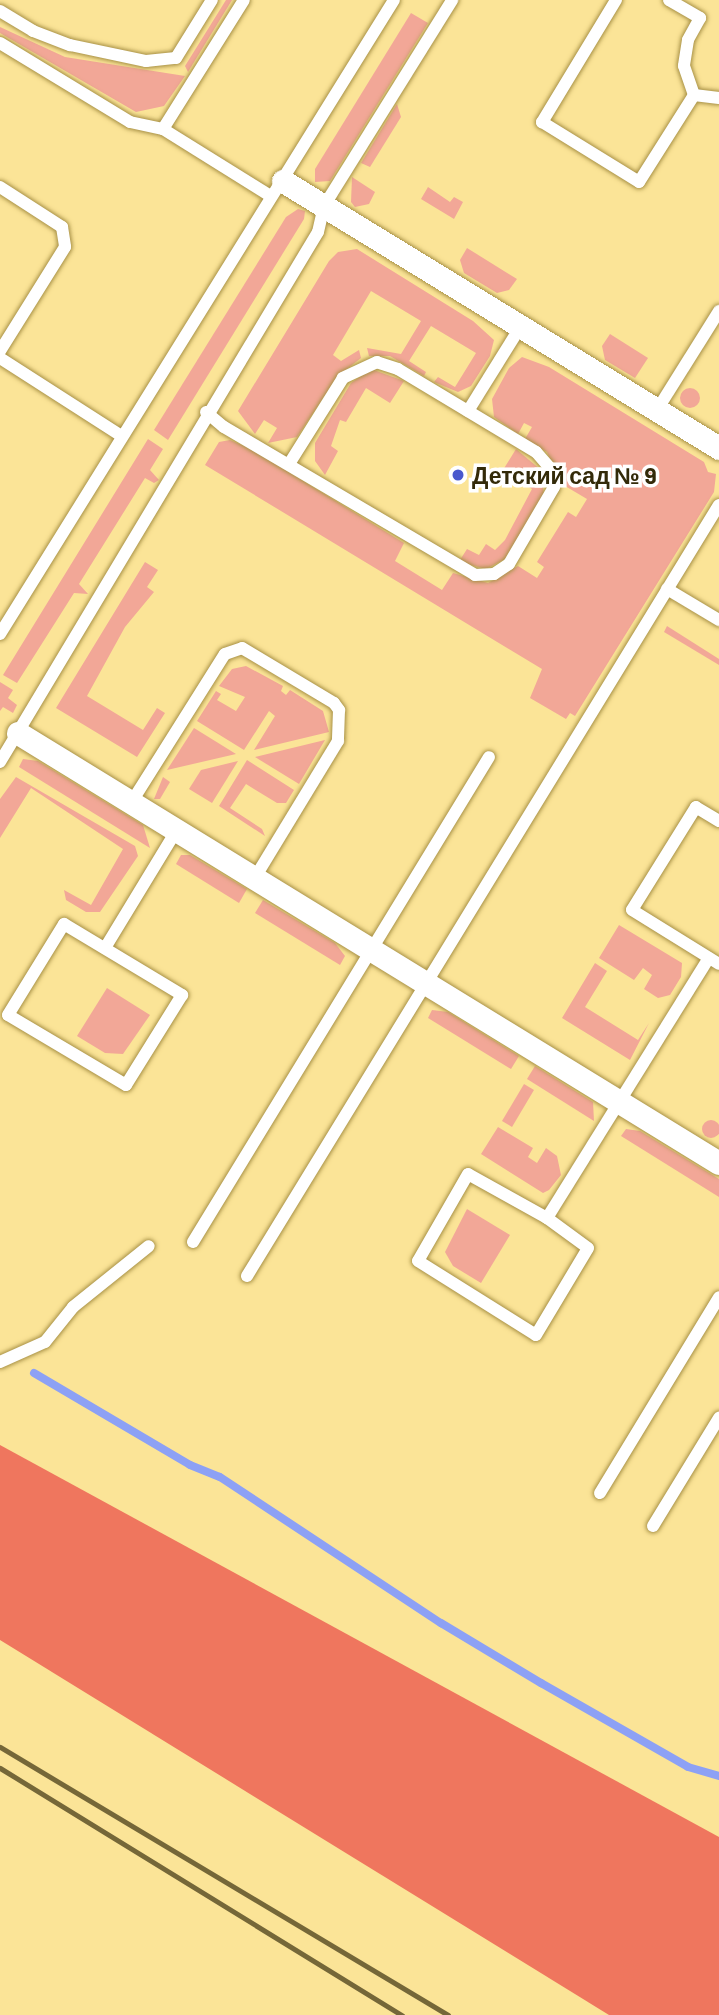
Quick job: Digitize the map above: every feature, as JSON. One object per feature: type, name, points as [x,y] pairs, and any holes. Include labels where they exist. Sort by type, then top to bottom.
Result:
[{"type":"street","points":[[276,188],[324,206],[719,448]]},
{"type":"street","points":[[9,742],[131,803],[618,1104],[719,1163]]},
{"type":"lane","points":[[0,11],[33,31],[70,45],[146,61],[176,58],[212,0]]},
{"type":"lane","points":[[163,129],[244,0]]},
{"type":"lane","points":[[0,634],[120,435],[394,0]]},
{"type":"lane","points":[[0,762],[9,742],[167,487],[206,412],[318,232],[324,206],[452,0]]},
{"type":"lane","points":[[616,0],[542,122],[639,182],[694,95]]},
{"type":"lane","points":[[669,0],[700,18],[688,40],[684,66],[694,95]]},
{"type":"lane","points":[[0,43],[130,122],[163,129],[276,188]]},
{"type":"lane","points":[[694,95],[719,98]]},
{"type":"lane","points":[[0,187],[62,227],[65,247],[0,351]]},
{"type":"lane","points":[[657,410],[719,311]]},
{"type":"lane","points":[[468,411],[520,326]]},
{"type":"lane","points":[[0,358],[120,435]]},
{"type":"lane","points":[[206,412],[289,464],[458,568],[475,575],[494,574],[509,564],[547,504],[553,482],[550,468],[536,452],[398,369],[377,362],[343,378],[289,464]]},
{"type":"lane","points":[[247,1276],[719,505]]},
{"type":"lane","points":[[667,589],[719,620]]},
{"type":"lane","points":[[131,803],[225,654],[242,648],[334,703],[338,710],[338,741],[254,879]]},
{"type":"lane","points":[[193,1242],[489,757]]},
{"type":"lane","points":[[547,1218],[618,1104],[714,961],[632,910],[696,807],[719,821]]},
{"type":"lane","points":[[105,948],[176,831]]},
{"type":"lane","points":[[64,924],[105,948],[182,995],[126,1085],[8,1015],[64,924]]},
{"type":"lane","points":[[468,1174],[547,1218],[588,1248],[536,1335],[418,1261],[468,1174]]},
{"type":"lane","points":[[0,1362],[45,1342],[73,1307],[149,1246]]},
{"type":"lane","points":[[600,1493],[719,1297]]},
{"type":"lane","points":[[653,1526],[719,1418]]},
{"type":"shaded area","points":[[226,0],[232,0],[188,72],[185,66]]},
{"type":"shaded area","points":[[411,13],[428,23],[330,181],[315,182],[315,169]]},
{"type":"shaded area","points":[[0,27],[65,57],[185,76],[164,106],[136,112],[0,33]]},
{"type":"shaded area","points":[[397,104],[401,117],[370,167],[361,163]]},
{"type":"shaded area","points":[[352,177],[375,192],[369,204],[355,207],[351,202]]},
{"type":"shaded area","points":[[428,187],[450,202],[454,197],[463,202],[454,219],[421,199]]},
{"type":"shaded area","points":[[298,209],[305,211],[304,219],[168,440],[154,430],[286,217]]},
{"type":"shaded area","points":[[467,248],[517,279],[509,290],[497,293],[464,273],[460,260]]},
{"type":"shaded area","points":[[357,249],[473,321],[494,340],[490,356],[471,386],[458,392],[434,382],[438,377],[455,387],[476,353],[431,326],[409,361],[426,372],[424,376],[390,356],[369,356],[367,348],[401,354],[421,321],[371,291],[333,355],[341,361],[359,350],[361,358],[338,376],[297,437],[268,443],[277,428],[264,420],[255,434],[238,411],[329,261],[338,252]]},
{"type":"shaded area","points":[[610,334],[648,358],[635,378],[605,360],[602,346]]},
{"type":"shaded area","points":[[522,357],[549,367],[704,462],[708,472],[716,474],[714,492],[575,716],[570,713],[566,719],[530,698],[542,669],[205,465],[219,442],[230,440],[251,449],[404,543],[395,561],[442,590],[453,573],[488,583],[518,566],[537,578],[544,567],[537,562],[568,512],[576,517],[587,499],[560,483],[547,452],[525,439],[532,427],[524,423],[518,434],[494,417],[492,399],[509,368]]},
{"type":"shaded area","points":[[371,369],[404,381],[390,403],[366,388],[346,422],[340,420],[331,446],[338,451],[325,475],[315,461],[315,443],[351,383]]},
{"type":"shaded area","points":[[690,388],[697,391],[700,398],[697,405],[690,408],[683,405],[680,398],[683,391]]},
{"type":"shaded area","points":[[148,439],[163,449],[150,470],[159,480],[154,483],[145,478],[79,584],[88,594],[74,593],[17,683],[3,675]]},
{"type":"shaded area","points":[[516,449],[541,470],[544,495],[505,559],[486,569],[467,564],[460,560],[467,549],[479,555],[486,544],[495,550],[505,540],[532,489],[503,470]]},
{"type":"shaded area","points":[[145,562],[158,570],[147,587],[154,592],[125,627],[87,696],[143,730],[157,708],[165,713],[137,757],[56,708]]},
{"type":"shaded area","points":[[667,626],[719,659],[719,665],[664,632]]},
{"type":"shaded area","points":[[246,666],[283,686],[281,691],[286,695],[290,690],[323,711],[329,732],[254,750],[275,716],[269,711],[244,750],[197,721],[216,691],[221,694],[217,700],[236,711],[245,697],[219,686],[232,669]]},
{"type":"shaded area","points":[[0,682],[13,690],[8,698],[17,705],[13,713],[3,707],[0,711]]},
{"type":"shaded area","points":[[194,728],[236,754],[167,770]]},
{"type":"shaded area","points":[[325,740],[299,784],[255,757]]},
{"type":"shaded area","points":[[23,759],[38,761],[143,825],[150,848],[19,767]]},
{"type":"shaded area","points":[[247,760],[294,790],[286,803],[277,803],[246,784],[230,808],[262,829],[265,836],[219,806]]},
{"type":"shaded area","points":[[238,761],[212,803],[189,789],[201,770]]},
{"type":"shaded area","points":[[16,777],[135,846],[138,856],[100,912],[86,912],[66,900],[64,890],[91,905],[123,849],[31,788],[0,838],[0,799]]},
{"type":"shaded area","points":[[163,777],[170,782],[160,799],[154,799]]},
{"type":"shaded area","points":[[181,855],[190,855],[247,889],[239,903],[176,864]]},
{"type":"shaded area","points":[[263,900],[335,943],[345,956],[340,965],[255,913]]},
{"type":"shaded area","points":[[619,925],[682,963],[681,977],[670,995],[658,998],[644,989],[652,975],[643,968],[634,980],[599,958]]},
{"type":"shaded area","points":[[595,963],[607,971],[585,1007],[638,1040],[649,1023],[630,1060],[562,1018]]},
{"type":"shaded area","points":[[107,988],[150,1015],[123,1054],[105,1053],[77,1036]]},
{"type":"shaded area","points":[[432,1010],[448,1012],[519,1056],[511,1069],[428,1018]]},
{"type":"shaded area","points":[[535,1066],[593,1102],[594,1121],[527,1079]]},
{"type":"shaded area","points":[[524,1084],[534,1090],[512,1127],[502,1121]]},
{"type":"shaded area","points":[[711,1120],[717,1123],[720,1129],[717,1135],[711,1138],[705,1135],[702,1129],[705,1123]]},
{"type":"shaded area","points":[[498,1127],[533,1148],[528,1157],[537,1163],[546,1148],[557,1156],[561,1175],[549,1190],[543,1193],[481,1154]]},
{"type":"shaded area","points":[[626,1129],[640,1131],[719,1179],[719,1197],[621,1136]]},
{"type":"shaded area","points":[[467,1209],[510,1235],[481,1283],[453,1266],[445,1252]]},
{"type":"shaded area","points":[[0,1445],[719,1837],[719,2015],[609,2015],[0,1640]]},
{"type":"waterway","points":[[34,1373],[190,1465],[220,1477],[441,1623],[541,1683],[688,1767],[719,1776]]},
{"type":"railway","points":[[0,1747],[448,2015]]},
{"type":"railway","points":[[0,1768],[402,2015]]},
{"type":"place","name":"Детский сад № 9","points":[[458,475]]}]
